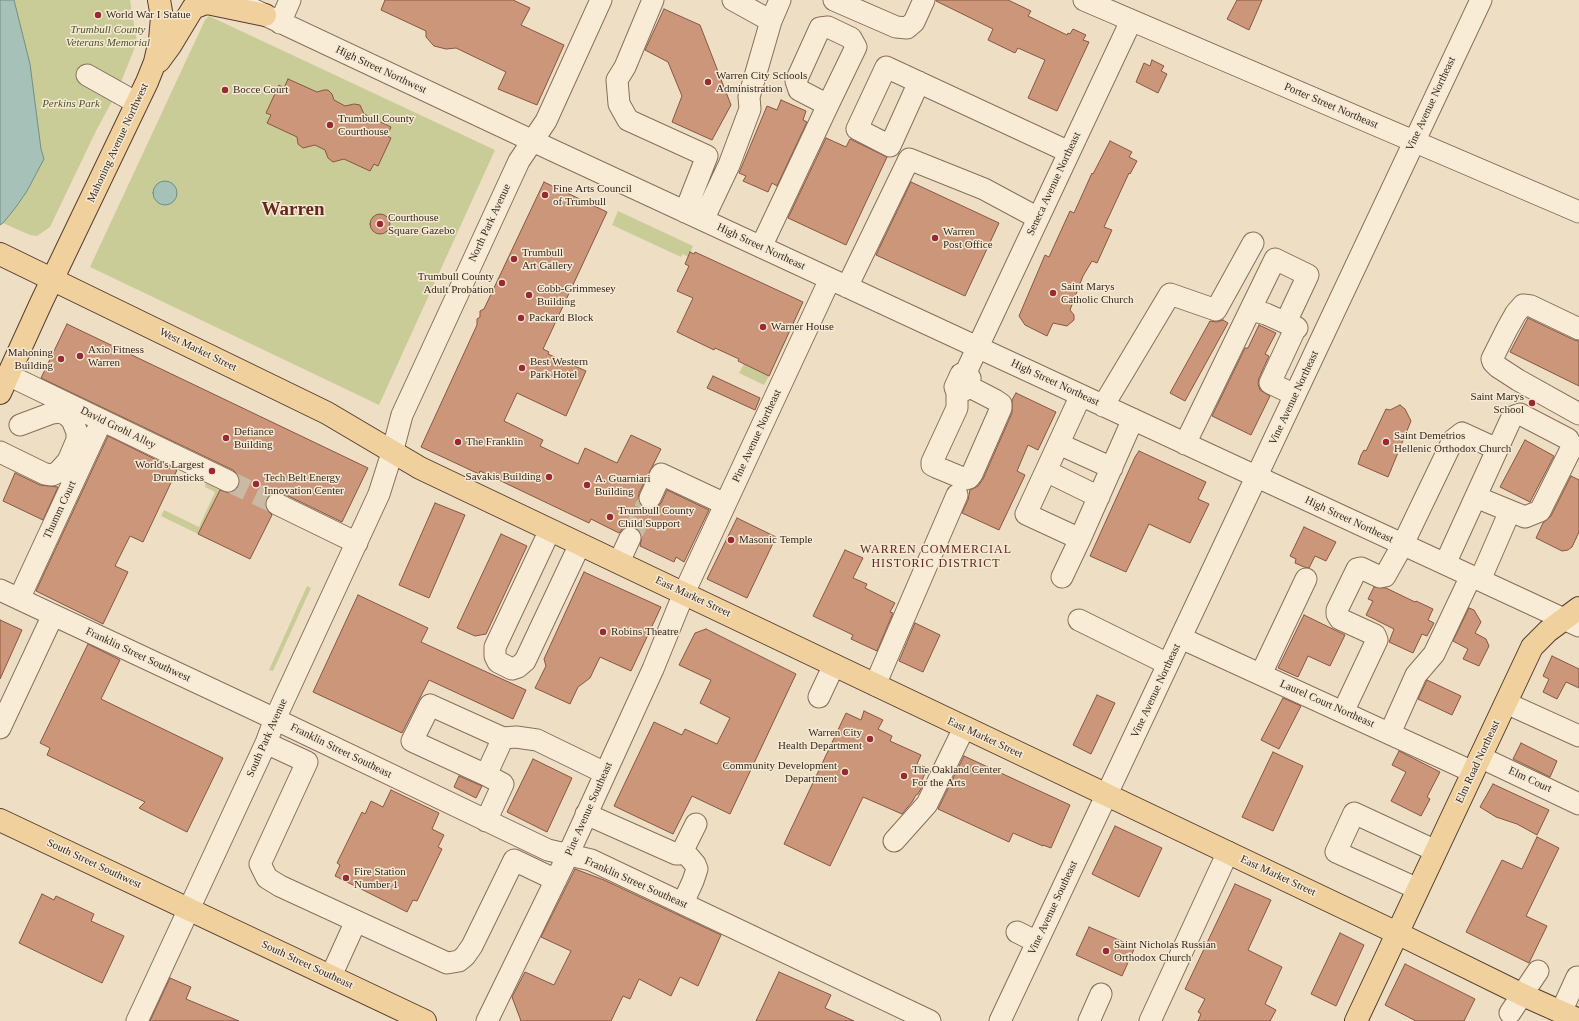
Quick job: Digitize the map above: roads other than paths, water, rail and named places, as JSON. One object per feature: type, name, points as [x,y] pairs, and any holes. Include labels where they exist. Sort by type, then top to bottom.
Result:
[{"type":"main road","name":"Mahoning Avenue Northwest","points":[[4,384],[151,71],[160,40],[162,17],[160,0]]},
{"type":"main road","points":[[248,0],[272,19]]},
{"type":"main road","points":[[151,71],[170,46],[193,8],[208,3],[272,19]]},
{"type":"main road","name":"West Market Street","points":[[0,254],[327,413],[392,453]]},
{"type":"main road","name":"East Market Street","points":[[392,453],[420,468],[964,728],[1228,852],[1523,995],[1570,1016]]},
{"type":"main road","name":"Elm Road Northeast","points":[[1356,1021],[1532,647],[1548,631],[1574,618]]},
{"type":"main road","name":"South Street Southwest","points":[[0,820],[189,909]]},
{"type":"main road","name":"South Street Southeast","points":[[189,909],[425,1021]]},
{"type":"street","name":"High Street Northwest","points":[[230,0],[532,140]]},
{"type":"street","points":[[272,19],[290,0]]},
{"type":"street","name":"North Park Avenue","points":[[392,453],[402,415],[519,161],[546,121],[601,0]]},
{"type":"street","points":[[653,0],[625,67],[618,80],[619,104],[628,120],[707,156],[694,216]]},
{"type":"street","points":[[733,0],[770,21]]},
{"type":"street","points":[[694,216],[729,165],[750,109],[749,97],[770,21],[780,0]]},
{"type":"street","points":[[834,0],[896,27],[907,28],[914,22],[924,0]]},
{"type":"street","name":"Porter Street Northeast","points":[[1084,0],[1579,212]]},
{"type":"street","name":"Vine Avenue Northeast","points":[[1107,795],[1481,0]]},
{"type":"street","name":"Seneca Avenue Northeast","points":[[963,384],[977,347],[1131,21]]},
{"type":"street","points":[[87,75],[137,103]]},
{"type":"street","points":[[919,82],[1069,152]]},
{"type":"street","points":[[761,247],[828,105]]},
{"type":"street","name":"High Street Northeast","points":[[532,140],[1475,578],[1574,618]]},
{"type":"street","name":"Pine Avenue Northeast","points":[[684,593],[725,504],[838,283],[909,159],[984,189],[1038,218]]},
{"type":"street","points":[[1103,406],[1170,294],[1216,310],[1252,243]]},
{"type":"street","points":[[1185,444],[1275,259],[1308,275],[1270,383],[1295,395]]},
{"type":"street","points":[[1579,329],[1531,306],[1523,305],[1516,313],[1492,359],[1498,367],[1530,388],[1579,414]]},
{"type":"street","points":[[1251,310],[1266,314],[1321,339]]},
{"type":"street","name":"David Grohl Alley","points":[[4,384],[102,420],[228,481]]},
{"type":"street","points":[[1080,539],[1026,514],[1082,396]]},
{"type":"street","points":[[0,452],[45,474],[52,475],[58,472],[68,461],[77,440],[77,432],[72,420],[67,415],[60,412],[52,413],[20,424]]},
{"type":"street","points":[[1445,564],[1512,417],[1520,414],[1568,439],[1572,447],[1540,511],[1525,517],[1476,497]]},
{"type":"street","points":[[1062,577],[1133,419]]},
{"type":"street","name":"Thumm Court","points":[[19,599],[102,420]]},
{"type":"street","points":[[1343,712],[1377,640],[1375,635],[1340,619],[1337,610],[1357,569],[1360,568],[1380,577],[1386,576],[1453,440],[1462,433],[1497,449]]},
{"type":"street","points":[[1059,444],[1112,468]]},
{"type":"street","name":"South Park Avenue","points":[[136,1021],[266,743],[275,719],[357,543],[379,494],[392,453]]},
{"type":"street","points":[[1046,471],[1099,496]]},
{"type":"street","points":[[650,498],[661,474],[725,504]]},
{"type":"street","points":[[875,685],[957,496]]},
{"type":"street","points":[[277,504],[357,543]]},
{"type":"street","points":[[1390,733],[1416,675],[1434,654],[1510,511]]},
{"type":"street","points":[[550,530],[495,648],[495,656],[498,662],[512,669],[518,667],[525,661],[580,544]]},
{"type":"street","points":[[619,562],[630,538]]},
{"type":"street","points":[[1260,674],[1306,578]]},
{"type":"street","name":"Franklin Street Southwest","points":[[0,590],[275,719]]},
{"type":"street","name":"Pine Avenue Southeast","points":[[487,1021],[568,855],[653,669],[684,593]]},
{"type":"street","points":[[0,728],[53,615]]},
{"type":"street","points":[[1079,620],[1168,664]]},
{"type":"street","name":"Laurel Court Northeast","points":[[1181,638],[1390,733],[1477,764]]},
{"type":"street","points":[[818,697],[834,665]]},
{"type":"street","points":[[1506,703],[1579,736]]},
{"type":"street","points":[[486,821],[503,784],[412,741],[430,705],[503,738],[516,737],[536,740],[605,773]]},
{"type":"street","name":"Franklin Street Southeast","points":[[275,719],[548,850],[591,860],[682,903],[862,998],[930,1021]]},
{"type":"street","points":[[894,842],[927,804],[964,728]]},
{"type":"street","points":[[486,775],[503,738]]},
{"type":"street","points":[[266,743],[307,762],[260,864],[267,878],[280,886],[447,963],[452,963],[459,961],[465,956],[472,946],[514,860],[556,880]]},
{"type":"street","name":"Elm Court","points":[[1477,764],[1579,804]]},
{"type":"street","name":"Vine Avenue Southeast","points":[[1000,1021],[1107,795]]},
{"type":"street","points":[[1418,889],[1336,852],[1354,813],[1436,850]]},
{"type":"street","points":[[586,814],[675,850],[696,864],[697,869],[693,881],[682,903]]},
{"type":"street","points":[[675,850],[696,824]]},
{"type":"street","points":[[1150,1021],[1228,852]]},
{"type":"street","points":[[331,976],[356,921]]},
{"type":"street","points":[[1017,932],[1037,942]]},
{"type":"street","points":[[1510,1013],[1538,970]]},
{"type":"street","points":[[1570,1016],[1577,977]]},
{"type":"street","points":[[1089,1021],[1101,994]]},
{"type":"tunnel","points":[[228,481],[277,504]]},
{"type":"tunnel","points":[[630,538],[650,498]]},
{"type":"place","name":"World War I Statue","points":[[98,15]]},
{"type":"place","name":"Warren City Schools Administration","points":[[708,82]]},
{"type":"place","name":"Bocce Court","points":[[225,90]]},
{"type":"place","name":"Trumbull County Courthouse","points":[[330,125]]},
{"type":"place","name":"Fine Arts Council of Trumbull","points":[[545,195]]},
{"type":"place","name":"Courthouse Square Gazebo","points":[[380,224]]},
{"type":"place","name":"Warren Post Office","points":[[935,238]]},
{"type":"place","name":"Trumbull Art Gallery","points":[[514,259]]},
{"type":"place","name":"Trumbull County Adult Probation","points":[[502,283]]},
{"type":"place","name":"Saint Marys Catholic Church","points":[[1053,293]]},
{"type":"place","name":"Cobb-Grimmesey Building","points":[[529,295]]},
{"type":"place","name":"Packard Block","points":[[521,318]]},
{"type":"place","name":"Warner House","points":[[763,327]]},
{"type":"place","name":"Axio Fitness Warren","points":[[80,356]]},
{"type":"place","name":"Mahoning Building","points":[[61,359]]},
{"type":"place","name":"Best Western Park Hotel","points":[[522,368]]},
{"type":"place","name":"Saint Marys School","points":[[1532,403]]},
{"type":"place","name":"Defiance Building","points":[[226,438]]},
{"type":"place","name":"The Franklin","points":[[458,442]]},
{"type":"place","name":"Saint Demetrios Hellenic Orthodox Church","points":[[1386,442]]},
{"type":"place","name":"World's Largest Drumsticks","points":[[212,471]]},
{"type":"place","name":"Savakis Building","points":[[549,477]]},
{"type":"place","name":"Tech Belt Energy Innovation Center","points":[[256,484]]},
{"type":"place","name":"A. Guarniari Building","points":[[587,485]]},
{"type":"place","name":"Trumbull County Child Support","points":[[610,517]]},
{"type":"place","name":"Masonic Temple","points":[[731,540]]},
{"type":"place","name":"Robins Theatre","points":[[603,632]]},
{"type":"place","name":"Warren City Health Department","points":[[870,739]]},
{"type":"place","name":"Community Development Department","points":[[845,772]]},
{"type":"place","name":"The Oakland Center For the Arts","points":[[904,776]]},
{"type":"place","name":"Fire Station Number 1","points":[[346,878]]},
{"type":"place","name":"Saint Nicholas Russian Orthodox Church","points":[[1106,951]]},
{"type":"district","name":"Warren","points":[[293,210]]},
{"type":"district","name":"WARREN COMMERCIAL HISTORIC DISTRICT","points":[[936,557]]},
{"type":"park label","name":"Trumbull County Veterans Memorial","points":[[108,36]]},
{"type":"park label","name":"Perkins Park","points":[[71,104]]}]
